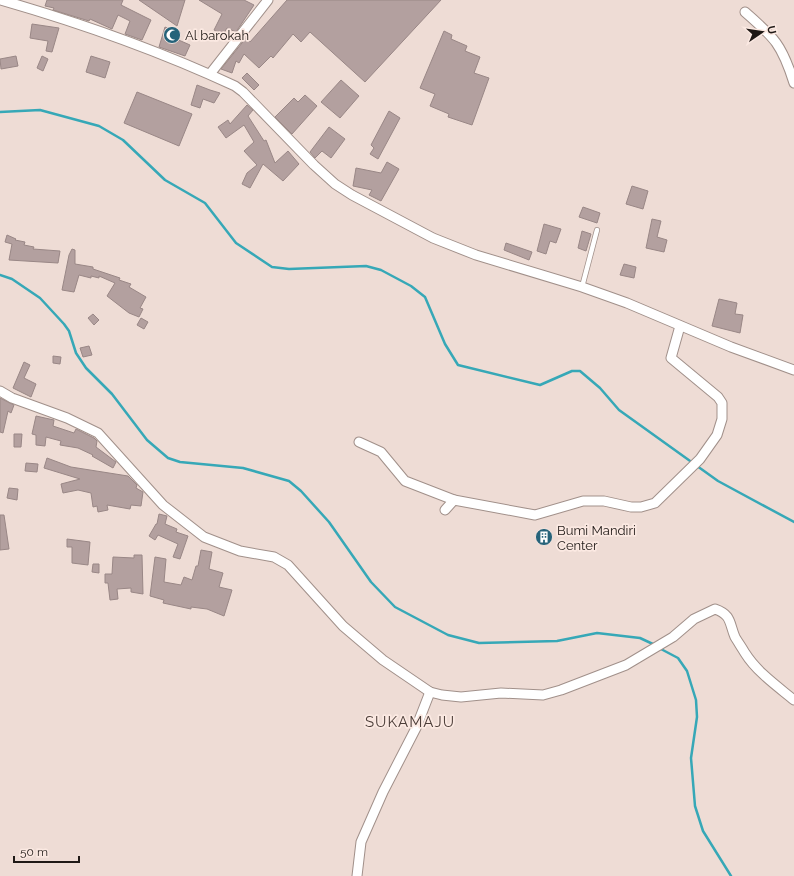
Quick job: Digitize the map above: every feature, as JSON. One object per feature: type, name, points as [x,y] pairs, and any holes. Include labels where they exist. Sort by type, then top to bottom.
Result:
[{"type":"street","points":[[1,0],[94,29],[210,74],[243,92],[318,169],[335,184],[352,195],[433,238],[457,248],[582,286],[794,370]]},
{"type":"street","points":[[210,74],[268,0]]},
{"type":"street","points":[[745,12],[777,42],[787,60],[794,83]]},
{"type":"street","points":[[359,442],[381,452],[405,481],[454,500],[535,515],[583,501],[604,501],[631,507],[641,507],[655,503],[700,459],[716,435],[722,419],[722,403],[706,385],[671,358],[680,326]]},
{"type":"street","points":[[0,391],[12,398],[67,418],[98,433],[163,505],[204,537],[240,550],[274,557],[288,565],[343,626],[383,660],[430,692],[461,697],[501,694],[543,695],[561,690],[626,665],[673,637],[694,620],[715,609],[724,612],[731,620],[735,637],[746,655],[766,678],[794,700]]},
{"type":"street","points":[[445,510],[454,500]]},
{"type":"street","points":[[357,876],[361,842],[383,792],[416,728],[430,692]]},
{"type":"lane","points":[[582,286],[597,230]]},
{"type":"building","points":[[47,0],[123,0],[121,5],[151,20],[142,40],[125,34],[130,21],[118,15],[112,29],[90,19],[89,21],[53,10],[54,8],[45,6]]},
{"type":"building","points":[[139,0],[185,0],[177,26]]},
{"type":"building","points":[[199,0],[244,0],[254,5],[236,32],[227,28],[223,35],[214,30],[222,14]]},
{"type":"building","points":[[287,0],[441,0],[365,82],[310,32],[301,42],[293,34],[273,58],[271,56],[259,68],[244,54],[239,63],[236,61],[232,73],[221,69],[246,38],[250,42]]},
{"type":"building","points":[[32,24],[59,28],[52,52],[46,51],[48,41],[30,38]]},
{"type":"building","points":[[165,27],[176,32],[174,38],[190,45],[185,56],[159,47]]},
{"type":"building","points":[[444,31],[452,35],[451,39],[467,46],[465,51],[480,57],[474,73],[489,78],[472,125],[448,117],[449,114],[430,106],[435,94],[420,88]]},
{"type":"building","points":[[16,56],[18,66],[1,69],[0,59]]},
{"type":"building","points":[[42,56],[48,59],[43,71],[37,68]]},
{"type":"building","points":[[91,56],[110,62],[105,78],[86,72]]},
{"type":"building","points":[[247,73],[259,85],[254,90],[242,78]]},
{"type":"building","points":[[341,80],[359,96],[340,118],[321,102]]},
{"type":"building","points":[[197,85],[220,93],[214,103],[203,99],[200,108],[191,105]]},
{"type":"building","points":[[137,92],[192,114],[179,146],[124,123]]},
{"type":"building","points":[[305,95],[317,106],[292,134],[275,117],[294,98],[298,102]]},
{"type":"building","points":[[247,105],[253,110],[248,116],[264,141],[266,140],[275,163],[288,151],[299,164],[283,181],[263,164],[250,188],[242,184],[247,173],[257,165],[244,151],[254,142],[244,125],[226,138],[218,127],[228,120],[230,124]]},
{"type":"building","points":[[389,111],[400,118],[378,159],[370,154],[374,148],[371,145]]},
{"type":"building","points":[[329,127],[345,139],[331,158],[322,151],[315,158],[310,152]]},
{"type":"building","points":[[387,162],[399,169],[381,201],[369,195],[372,190],[353,186],[356,168],[381,173]]},
{"type":"building","points":[[632,186],[648,191],[643,209],[626,204]]},
{"type":"building","points":[[583,207],[600,213],[597,223],[579,217]]},
{"type":"building","points":[[652,219],[661,221],[657,237],[667,240],[664,252],[646,248]]},
{"type":"building","points":[[544,224],[561,229],[556,243],[550,241],[546,254],[537,251]]},
{"type":"building","points":[[582,231],[591,234],[586,251],[578,248]]},
{"type":"building","points":[[7,235],[16,239],[15,240],[25,242],[24,245],[34,247],[33,249],[60,251],[58,263],[9,260],[12,244],[5,242]]},
{"type":"building","points":[[506,243],[532,252],[529,260],[504,250]]},
{"type":"building","points":[[72,249],[75,250],[75,264],[93,267],[93,269],[120,278],[119,280],[131,284],[129,287],[146,297],[140,308],[143,309],[139,317],[129,313],[107,296],[115,283],[99,276],[99,278],[91,276],[91,278],[79,275],[74,292],[62,290],[69,255]]},
{"type":"building","points":[[624,264],[636,267],[634,278],[620,275]]},
{"type":"building","points":[[719,299],[737,303],[735,314],[743,315],[740,333],[712,326]]},
{"type":"building","points":[[93,314],[99,320],[94,325],[88,318]]},
{"type":"building","points":[[141,318],[148,322],[144,329],[137,325]]},
{"type":"building","points":[[89,346],[92,355],[83,357],[80,348]]},
{"type":"building","points":[[53,356],[61,357],[60,364],[53,363]]},
{"type":"building","points":[[24,362],[30,365],[24,378],[36,384],[31,397],[13,388]]},
{"type":"building","points":[[0,398],[14,405],[11,413],[8,411],[3,433],[0,432]]},
{"type":"building","points":[[36,416],[54,420],[53,426],[74,433],[76,429],[94,438],[97,441],[96,447],[116,462],[113,468],[92,456],[93,455],[78,448],[60,445],[61,441],[46,437],[45,446],[36,445],[36,435],[32,434]]},
{"type":"building","points":[[14,434],[22,434],[21,447],[14,447]]},
{"type":"building","points":[[47,458],[71,467],[128,476],[137,485],[136,488],[143,492],[141,506],[131,505],[130,509],[107,505],[108,510],[98,512],[97,506],[93,507],[91,493],[78,490],[63,493],[61,484],[80,479],[44,468]]},
{"type":"building","points":[[26,463],[38,464],[37,472],[25,471]]},
{"type":"building","points":[[9,488],[18,489],[17,500],[7,498]]},
{"type":"building","points":[[159,514],[167,516],[165,524],[177,529],[176,532],[188,536],[180,559],[173,557],[178,544],[158,535],[155,540],[149,536],[157,524]]},
{"type":"building","points":[[0,515],[4,515],[9,549],[0,550]]},
{"type":"building","name":"Bumi Mandiri Center","points":[[541,530],[549,532],[547,543],[538,542]]},
{"type":"building","points":[[67,539],[90,542],[88,565],[72,563],[72,547],[67,547]]},
{"type":"building","points":[[201,550],[212,552],[209,569],[223,573],[219,587],[232,590],[224,616],[207,609],[191,607],[191,609],[163,603],[164,600],[150,596],[155,557],[166,559],[164,582],[181,585],[184,577],[192,580],[196,566],[198,566]]},
{"type":"building","points":[[134,555],[142,555],[143,594],[131,592],[131,588],[117,589],[118,599],[110,600],[108,583],[105,583],[105,574],[112,574],[113,557],[134,558]]},
{"type":"building","points":[[93,564],[99,564],[99,573],[92,572]]},
{"type":"waterway","points":[[0,112],[40,110],[99,126],[123,140],[165,180],[205,203],[236,243],[272,267],[289,269],[366,266],[381,270],[411,286],[425,297],[445,344],[458,365],[540,385],[572,371],[580,371],[600,388],[619,410],[718,481],[794,522]]},
{"type":"waterway","points":[[0,275],[12,279],[40,298],[64,324],[69,331],[76,353],[86,368],[112,394],[147,440],[168,458],[180,462],[243,468],[289,481],[301,491],[329,522],[371,582],[395,607],[448,635],[479,643],[557,641],[597,633],[640,638],[655,645]]},
{"type":"waterway","points":[[659,648],[678,658],[687,671],[696,700],[697,717],[691,758],[695,806],[703,831],[731,876]]},
{"type":"place","name":"Al barokah","points":[[172,35]]},
{"type":"place","name":"Bumi Mandiri Center","points":[[544,537]]},
{"type":"district","name":"SUKAMAJU","points":[[410,722]]}]
